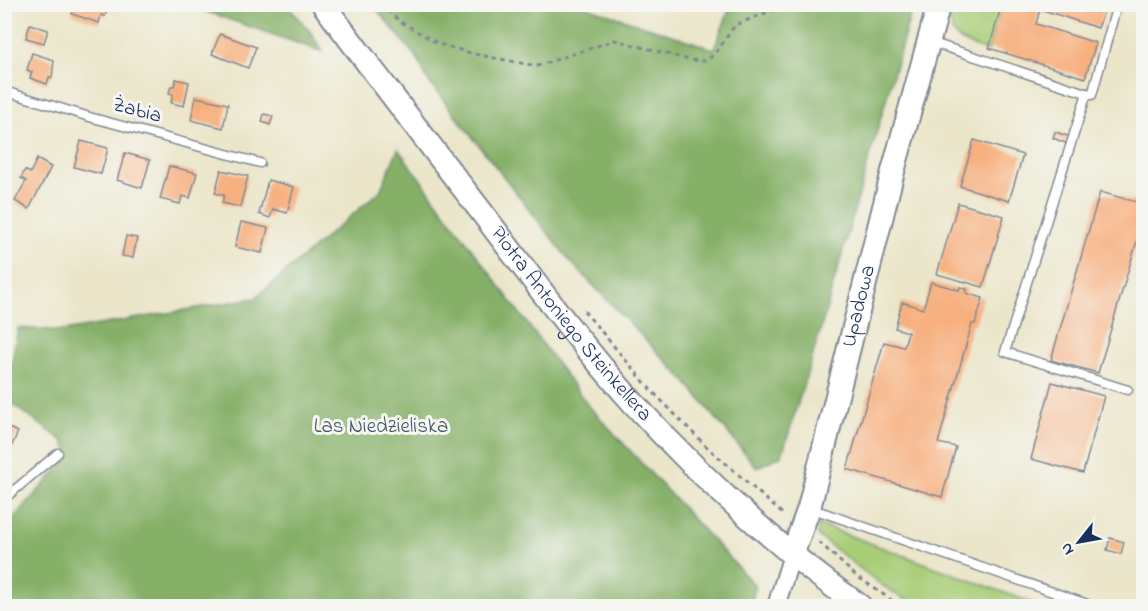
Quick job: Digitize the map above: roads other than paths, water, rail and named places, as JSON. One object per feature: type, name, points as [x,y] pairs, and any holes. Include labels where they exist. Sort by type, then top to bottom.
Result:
[{"type":"street","name":"Piotra Antoniego Steinkellera","points":[[323,4],[536,284],[634,404],[697,470],[792,555],[860,606]]},
{"type":"street","name":"Upadowa","points":[[776,606],[805,517],[892,175],[939,4]]},
{"type":"lane","points":[[929,41],[1092,95],[1115,12],[1113,4]]},
{"type":"lane","name":"Żabia","points":[[4,91],[260,164]]},
{"type":"lane","points":[[1087,93],[1005,352],[1128,390]]},
{"type":"lane","points":[[4,499],[58,453]]},
{"type":"lane","points":[[805,517],[1093,606]]},
{"type":"park label","name":"Las Niedzieliska","points":[[381,427]]}]
